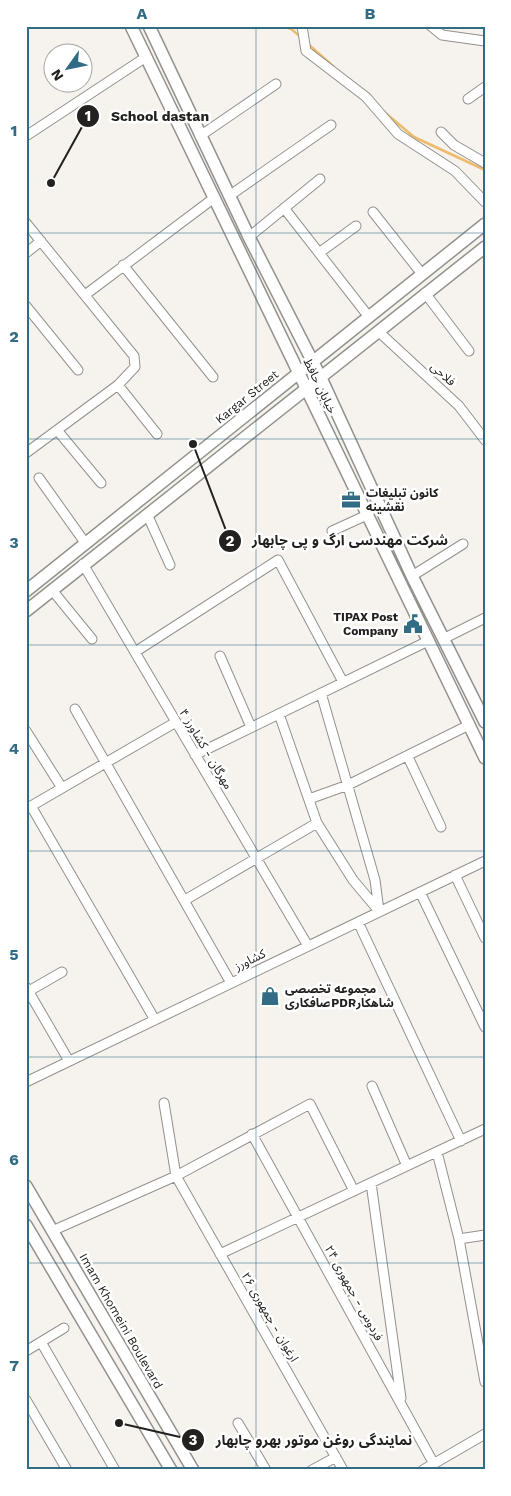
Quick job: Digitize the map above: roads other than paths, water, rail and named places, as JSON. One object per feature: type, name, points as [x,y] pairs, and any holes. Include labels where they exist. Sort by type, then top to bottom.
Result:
[{"type":"main road","name":"خیابان حافظ","points":[[131,26],[484,757]]},
{"type":"main road","name":"خیابان حافظ","points":[[149,26],[249,237],[314,362],[412,576],[485,722]]},
{"type":"main road","name":"Kargar Street","points":[[26,592],[485,224]]},
{"type":"main road","points":[[26,611],[485,247]]},
{"type":"main road","name":"Imam Khomeini Boulevard","points":[[26,1186],[193,1470]]},
{"type":"main road","points":[[26,1225],[171,1470]]},
{"type":"street","points":[[302,26],[306,51],[366,98],[398,134],[455,171],[485,202]]},
{"type":"street","points":[[431,26],[442,35],[485,41]]},
{"type":"street","points":[[26,136],[146,57]]},
{"type":"street","points":[[200,136],[276,84]]},
{"type":"street","points":[[468,99],[485,88]]},
{"type":"street","points":[[229,196],[331,125]]},
{"type":"street","points":[[441,132],[454,145],[485,163]]},
{"type":"street","points":[[249,237],[320,179]]},
{"type":"street","points":[[85,295],[214,198]]},
{"type":"street","points":[[284,208],[369,317]]},
{"type":"street","points":[[373,212],[422,274]]},
{"type":"street","points":[[26,223],[134,356],[135,367],[118,385],[26,453]]},
{"type":"street","points":[[319,253],[356,226]]},
{"type":"street","points":[[26,253],[41,241]]},
{"type":"street","points":[[123,265],[213,377]]},
{"type":"street","points":[[425,293],[469,351]]},
{"type":"street","points":[[26,306],[78,370]]},
{"type":"street","name":"فلاحی","points":[[379,332],[459,406],[485,440]]},
{"type":"street","points":[[118,385],[157,434]]},
{"type":"street","points":[[57,430],[101,483]]},
{"type":"street","points":[[40,478],[86,544]]},
{"type":"street","points":[[147,514],[170,565]]},
{"type":"street","points":[[332,531],[368,515]]},
{"type":"street","points":[[412,576],[463,544]]},
{"type":"street","points":[[135,652],[278,560],[343,682]]},
{"type":"street","name":"مهرگان - کشاورز ۴","points":[[83,564],[308,946]]},
{"type":"street","points":[[52,590],[92,639]]},
{"type":"street","points":[[444,638],[485,618]]},
{"type":"street","points":[[195,755],[428,641]]},
{"type":"street","points":[[220,656],[251,727]]},
{"type":"street","points":[[321,693],[375,880],[379,911]]},
{"type":"street","points":[[75,709],[231,983]]},
{"type":"street","points":[[279,714],[318,824],[353,880],[379,911]]},
{"type":"street","points":[[155,1020],[29,808],[176,722]]},
{"type":"street","points":[[309,799],[348,785],[408,757],[469,725]]},
{"type":"street","points":[[26,731],[62,788]]},
{"type":"street","points":[[408,757],[440,827]]},
{"type":"street","points":[[185,900],[318,824]]},
{"type":"street","name":"کشاورز","points":[[26,1082],[485,861]]},
{"type":"street","points":[[455,875],[485,938]]},
{"type":"street","points":[[420,892],[485,1027]]},
{"type":"street","points":[[358,922],[461,1141]]},
{"type":"street","points":[[62,972],[28,989],[69,1061]]},
{"type":"street","points":[[372,1086],[407,1166]]},
{"type":"street","points":[[164,1103],[176,1176]]},
{"type":"street","points":[[52,1231],[176,1176],[310,1104],[354,1191]]},
{"type":"street","points":[[220,1254],[485,1130]]},
{"type":"street","name":"فردوس - جمهوری ۲۴","points":[[252,1134],[434,1464]]},
{"type":"street","points":[[438,1152],[459,1239],[485,1382]]},
{"type":"street","name":"ارغوان - جمهوری ۲۶","points":[[176,1176],[343,1470]]},
{"type":"street","points":[[371,1183],[402,1405]]},
{"type":"street","points":[[459,1239],[485,1235]]},
{"type":"street","points":[[26,1351],[64,1328]]},
{"type":"street","points":[[40,1342],[115,1470]]},
{"type":"street","points":[[26,1400],[67,1470]]},
{"type":"street","points":[[238,1423],[266,1470]]},
{"type":"street","points":[[423,1470],[485,1434]]},
{"type":"street","points":[[312,1470],[336,1457]]},
{"type":"waterway","points":[[283,26],[291,29],[301,37]]},
{"type":"waterway","points":[[308,44],[334,67]]},
{"type":"waterway","points":[[383,111],[414,137],[485,170]]},
{"type":"place","name":"School dastan","points":[[51,183]]},
{"type":"place","name":"شرکت مهندسی ارگ و پی چابهار","points":[[193,444]]},
{"type":"place","name":"کانون تبلیغات نقشینه","points":[[351,500]]},
{"type":"place","name":"TIPAX Post Company","points":[[413,624]]},
{"type":"place","name":"مجموعه تخصصی صافکاریPDRشاهکار","points":[[270,996]]},
{"type":"place","name":"نمایندگی روغن موتور بهرو چابهار","points":[[119,1423]]}]
